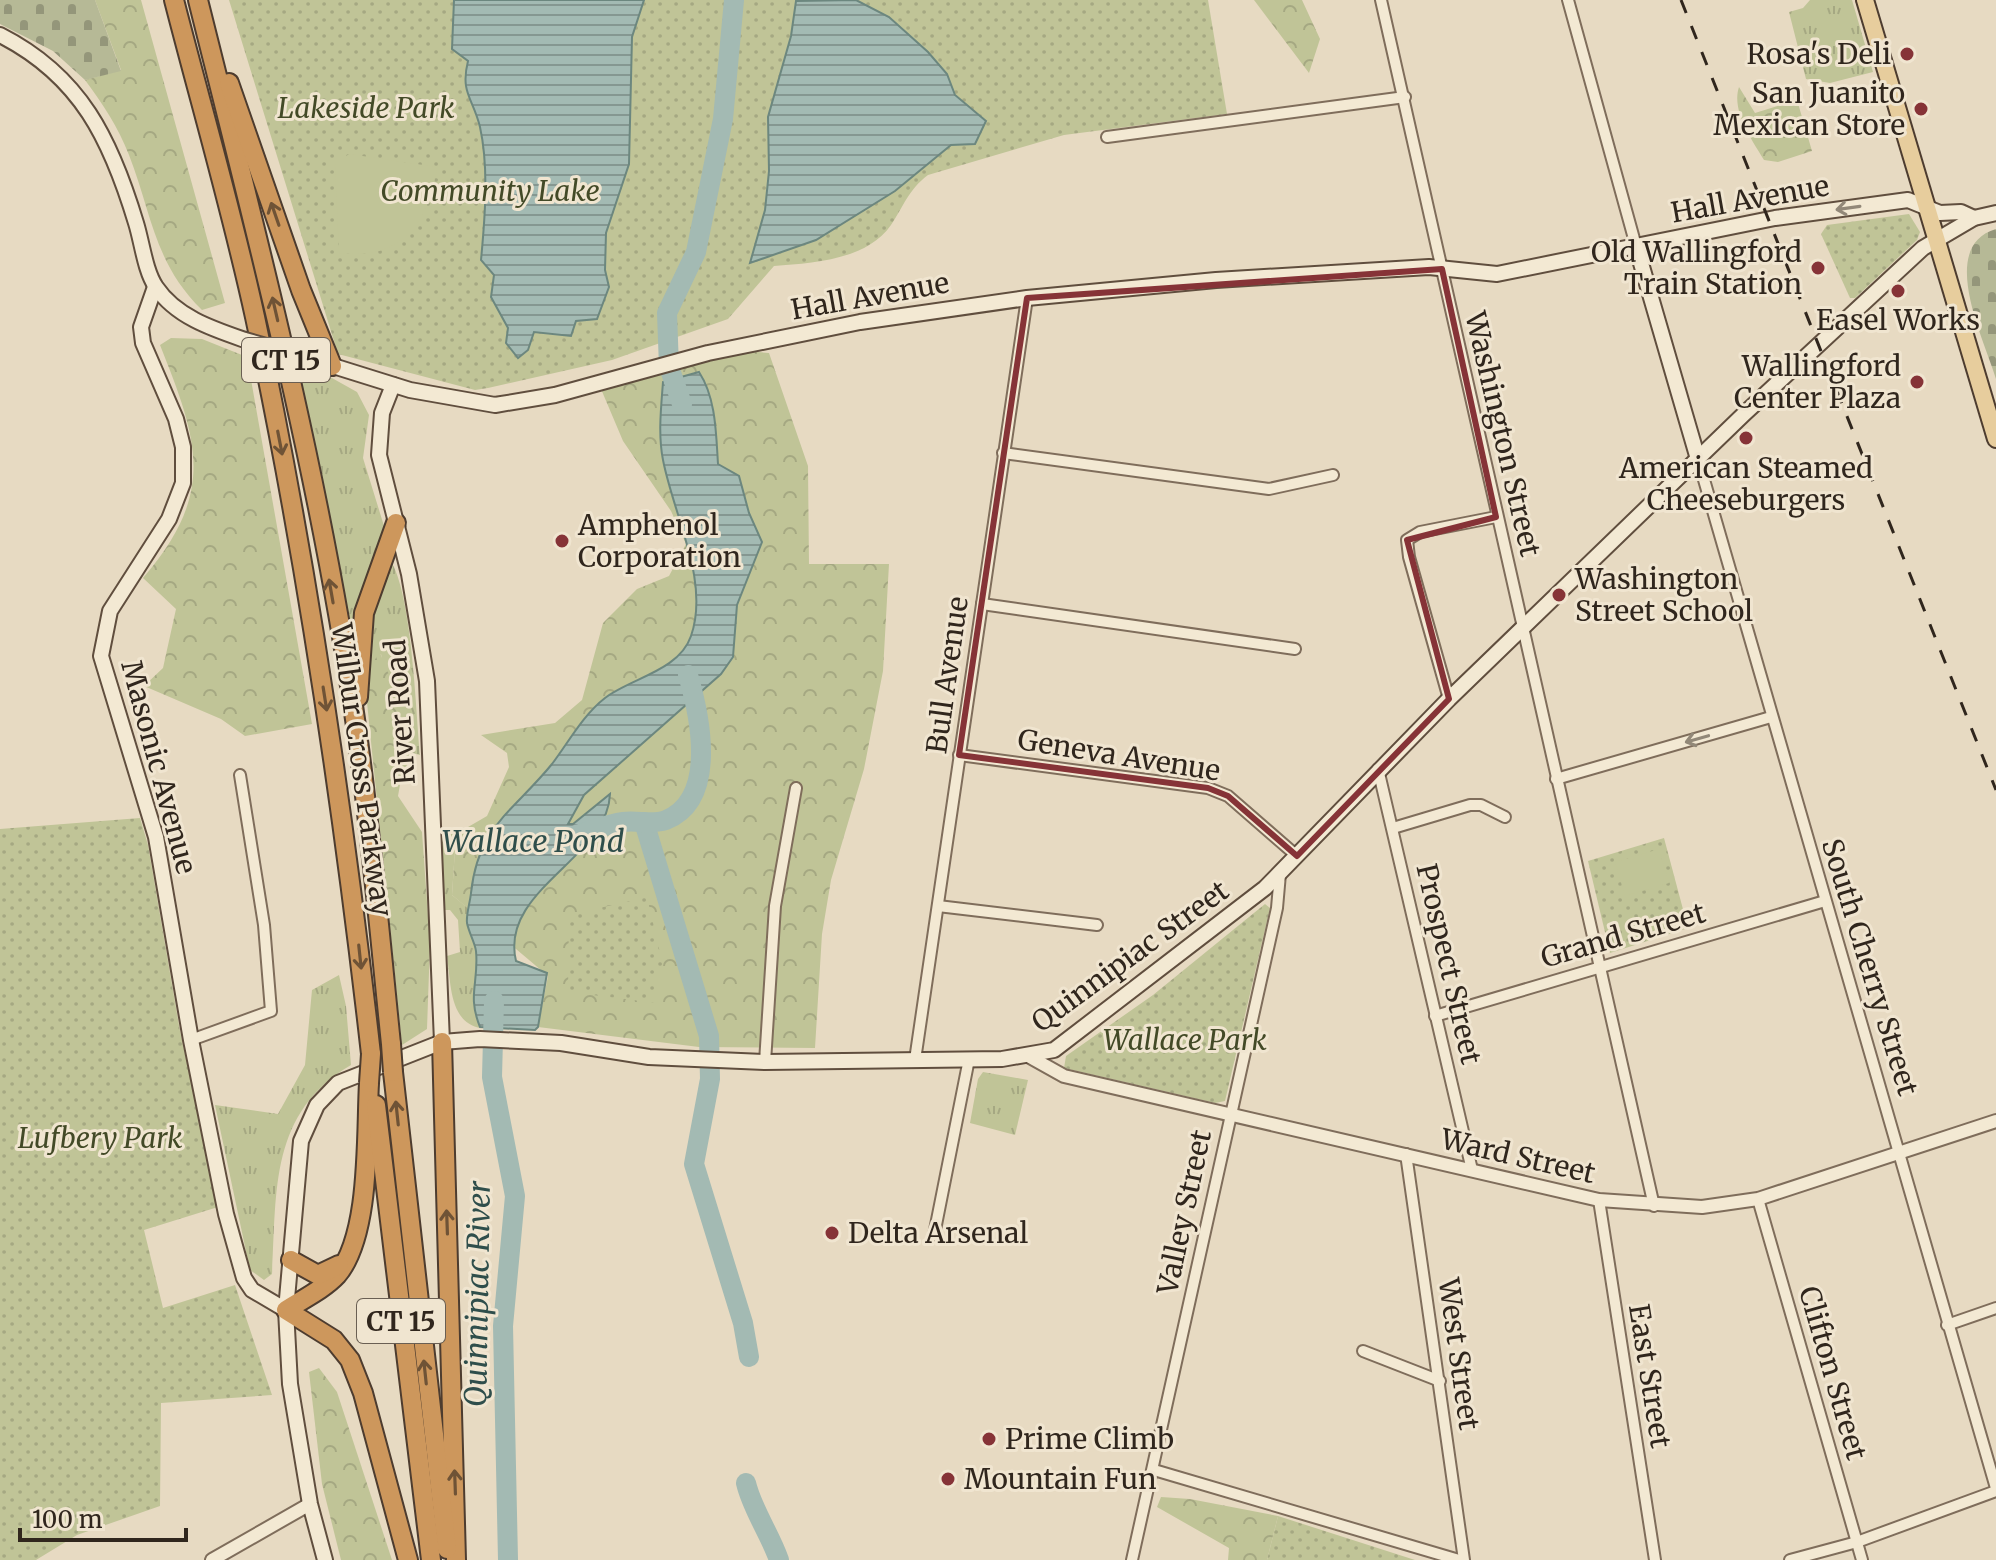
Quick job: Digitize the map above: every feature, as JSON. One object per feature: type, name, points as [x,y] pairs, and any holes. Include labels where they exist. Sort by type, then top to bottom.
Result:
[{"type":"highway","points":[[164,0],[222,188]]},
{"type":"highway","name":"Wilbur Cross Parkway","points":[[174,0],[255,316],[300,545],[345,826],[371,1054],[371,1083],[431,1560]]},
{"type":"highway","points":[[200,0],[301,290],[332,366]]},
{"type":"highway","name":"Wilbur Cross Parkway","points":[[200,0],[277,315],[356,723],[441,1516],[449,1560]]},
{"type":"highway","points":[[356,723],[364,613],[396,523]]},
{"type":"highway","points":[[442,1042],[456,1560]]},
{"type":"highway","points":[[371,1083],[358,1226],[347,1259],[336,1276],[286,1310],[334,1340],[350,1360],[363,1393],[408,1560]]},
{"type":"highway","points":[[291,1260],[318,1275],[347,1259]]},
{"type":"main road","points":[[1865,0],[1996,439]]},
{"type":"main road","points":[[0,35],[48,66],[76,94],[100,127],[118,163],[155,287]]},
{"type":"main road","name":"Hall Avenue","points":[[155,287],[189,317],[245,340],[393,385],[495,405],[555,395],[708,353],[860,322],[1027,298],[1230,279],[1429,267],[1497,274],[1775,218],[1894,202],[1913,201],[1940,213],[1961,212],[1974,218]]},
{"type":"main road","points":[[1974,218],[1996,213]]},
{"type":"main road","name":"Quinnipiac Street","points":[[325,1560],[310,1504],[290,1384],[286,1310],[299,1151],[317,1105],[345,1078],[442,1042],[480,1039],[541,1042],[649,1057],[765,1062],[1030,1057],[1062,1046],[1280,874],[1378,769],[1698,459],[1935,240],[1974,218]]},
{"type":"main road","points":[[1636,246],[1698,459]]},
{"type":"main road","name":"Masonic Avenue","points":[[155,287],[141,327],[143,343],[176,419],[183,447],[183,483],[169,519],[110,611],[101,656],[156,837],[191,1040],[226,1214],[244,1278],[252,1290],[286,1310]]},
{"type":"main road","name":"River Road","points":[[393,385],[382,413],[379,455],[420,625],[427,681],[442,1042]]},
{"type":"street","name":"Washington Street","points":[[1381,0],[1654,1206]]},
{"type":"street","points":[[1568,0],[1636,246]]},
{"type":"street","points":[[1107,137],[1405,97]]},
{"type":"street","name":"Bull Avenue","points":[[915,1060],[1027,298]]},
{"type":"street","points":[[1003,453],[1269,489],[1333,475]]},
{"type":"street","name":"South Cherry Street","points":[[1698,459],[1996,1490]]},
{"type":"street","points":[[1449,699],[1409,557],[1407,540],[1420,532],[1496,517]]},
{"type":"street","points":[[982,604],[1295,649]]},
{"type":"street","points":[[1556,779],[1771,717]]},
{"type":"street","name":"Geneva Avenue","points":[[959,755],[1208,788],[1228,796],[1297,856]]},
{"type":"street","name":"Prospect Street","points":[[1378,769],[1472,1170]]},
{"type":"street","points":[[191,1040],[271,1011],[264,925],[240,775]]},
{"type":"street","points":[[765,1062],[775,906],[796,788]]},
{"type":"street","points":[[1393,828],[1470,805],[1481,805],[1505,817]]},
{"type":"street","name":"Valley Street","points":[[1132,1560],[1277,908],[1280,874]]},
{"type":"street","name":"Grand Street","points":[[1435,1016],[1825,901]]},
{"type":"street","points":[[938,906],[1097,925]]},
{"type":"street","name":"Ward Street","points":[[1030,1057],[1064,1076],[1599,1200],[1654,1206],[1702,1207],[1758,1199],[1996,1121]]},
{"type":"street","points":[[934,1235],[969,1059]]},
{"type":"street","name":"West Street","points":[[1406,1154],[1440,1381],[1461,1560]]},
{"type":"street","name":"Clifton Street","points":[[1758,1199],[1862,1560]]},
{"type":"street","name":"East Street","points":[[1599,1200],[1655,1560]]},
{"type":"street","points":[[1947,1325],[1996,1308]]},
{"type":"street","points":[[1363,1351],[1440,1381]]},
{"type":"street","points":[[1154,1470],[1461,1560]]},
{"type":"street","points":[[1790,1560],[1857,1542],[1996,1490]]},
{"type":"street","points":[[212,1560],[310,1504]]},
{"type":"highlighted area","points":[[1442,269],[1496,517],[1407,540],[1449,699],[1297,856],[1228,796],[1208,788],[959,755],[1027,298]]},
{"type":"green space","points":[[0,0],[95,0],[121,71],[85,80],[53,51],[0,24]]},
{"type":"green space","points":[[95,0],[141,0],[225,303],[202,310],[174,274],[156,237],[125,145],[110,116],[85,80],[121,70]]},
{"type":"green space","name":"Community Lake","points":[[229,0],[1208,0],[1227,114],[1064,135],[928,175],[911,192],[881,237],[854,253],[838,258],[774,266],[728,319],[612,360],[475,390],[338,354]]},
{"type":"green space","points":[[1254,0],[1302,0],[1320,39],[1309,73]]},
{"type":"green space","points":[[1810,0],[1852,0],[1873,72],[1830,83],[1806,79],[1789,12],[1803,8]]},
{"type":"green space","points":[[1739,87],[1755,113],[1797,100],[1812,151],[1778,162],[1764,160],[1740,115]]},
{"type":"green space","points":[[349,154],[437,167],[427,205],[419,221],[395,244],[379,251],[339,253],[335,164]]},
{"type":"green space","points":[[1909,214],[1920,232],[1917,240],[1855,298],[1850,298],[1821,234],[1827,225]]},
{"type":"green space","points":[[1996,229],[1996,379],[1975,318],[1967,273],[1969,254],[1979,239]]},
{"type":"green space","points":[[171,338],[202,339],[247,357],[312,724],[245,736],[221,719],[144,686],[163,668],[176,609],[143,578],[167,547],[182,519],[191,492],[194,465],[184,410],[160,345]]},
{"type":"green space","points":[[746,351],[769,353],[808,466],[809,564],[889,564],[883,671],[864,769],[831,880],[822,934],[815,1048],[699,1047],[538,1027],[548,976],[452,895],[456,834],[487,816],[509,767],[507,753],[481,735],[555,723],[582,700],[603,623],[637,589],[669,576],[686,544],[671,511],[623,441],[601,389]]},
{"type":"green space","points":[[297,366],[323,373],[357,392],[369,415],[363,458],[384,526],[353,643],[349,640]]},
{"type":"green space","points":[[390,560],[397,576],[408,625],[420,755],[412,753],[401,779],[394,769],[398,747],[381,654],[364,673],[371,617]]},
{"type":"green space","points":[[380,653],[404,722],[408,746],[398,747],[394,769],[401,779],[398,796],[422,832],[430,944],[427,1029],[402,1045],[364,673]]},
{"type":"green space","name":"Lufbery Park","points":[[140,818],[148,845],[180,1031],[218,1207],[144,1230],[163,1308],[235,1285],[272,1395],[161,1403],[160,1506],[77,1535],[36,1560],[0,1560],[0,829]]},
{"type":"green space","points":[[440,834],[456,834],[452,895],[469,909],[476,952],[475,999],[480,1028],[462,1018],[453,1000],[447,956],[460,952],[458,920],[450,910],[444,910]]},
{"type":"green space","points":[[1664,838],[1688,928],[1610,953],[1588,861]]},
{"type":"green space","points":[[1659,849],[1669,883],[1625,896],[1615,862]]},
{"type":"green space","points":[[647,897],[665,974],[657,974],[658,1003],[568,992],[569,915]]},
{"type":"green space","name":"Wallace Park","points":[[1265,904],[1270,908],[1225,1101],[1215,1103],[1064,1068],[1066,1056],[1153,995]]},
{"type":"green space","points":[[339,975],[346,1006],[351,1065],[324,1084],[305,1106],[291,1130],[278,1184],[272,1274],[264,1280],[250,1270],[215,1105],[278,1114],[305,1065],[312,990]]},
{"type":"green space","points":[[983,1072],[1028,1080],[1015,1135],[970,1123],[978,1079]]},
{"type":"green space","points":[[319,1368],[337,1392],[392,1560],[341,1560],[322,1484],[309,1372]]},
{"type":"green space","points":[[1161,1497],[1190,1499],[1278,1516],[1267,1560],[1228,1560],[1229,1548],[1157,1507]]},
{"type":"green space","points":[[1278,1516],[1415,1560],[1267,1560]]},
{"type":"water","points":[[454,0],[644,0],[632,37],[629,164],[606,233],[605,270],[609,287],[597,319],[576,321],[571,336],[534,332],[528,350],[518,358],[506,343],[508,328],[491,297],[494,275],[481,260],[485,159],[480,127],[466,88],[468,61],[452,49]]},
{"type":"water","points":[[856,0],[889,17],[928,52],[947,74],[955,95],[986,121],[975,144],[951,145],[895,191],[816,240],[750,263],[765,210],[769,171],[768,117],[791,36],[796,1]]},
{"type":"water","name":"Wallace Pond","points":[[699,372],[712,404],[718,464],[739,476],[749,513],[762,542],[737,605],[733,657],[721,674],[584,795],[568,824],[573,824],[610,794],[605,817],[592,837],[538,894],[523,914],[515,936],[516,961],[547,973],[538,1027],[535,1030],[480,1027],[474,1006],[476,951],[467,920],[475,870],[489,835],[552,764],[597,705],[676,658],[691,636],[696,615],[693,571],[663,460],[660,421],[663,382]]},
{"type":"waterway","name":"Quinnipiac River","points":[[682,404],[669,367],[667,313],[696,252],[723,119],[734,0]]},
{"type":"waterway","name":"Quinnipiac River","points":[[576,835],[617,823],[666,820],[682,809],[693,794],[701,755],[697,712],[688,675]]},
{"type":"waterway","name":"Quinnipiac River","points":[[644,822],[709,1036],[710,1079],[694,1164],[743,1323],[749,1357]]},
{"type":"waterway","name":"Quinnipiac River","points":[[494,1001],[492,1077],[515,1196],[503,1326],[508,1560]]},
{"type":"waterway","name":"Quinnipiac River","points":[[746,1483],[779,1560]]},
{"type":"railway","points":[[1681,0],[1996,790]]},
{"type":"place","name":"Rosa's Deli","points":[[1907,54]]},
{"type":"place","name":"San Juanito Mexican Store","points":[[1921,109]]},
{"type":"place","name":"Old Wallingford Train Station","points":[[1818,268]]},
{"type":"place","name":"Easel Works","points":[[1898,291]]},
{"type":"place","name":"Wallingford Center Plaza","points":[[1917,382]]},
{"type":"place","name":"American Steamed Cheeseburgers","points":[[1746,438]]},
{"type":"place","name":"Amphenol Corporation","points":[[562,541]]},
{"type":"place","name":"Washington Street School","points":[[1559,595]]},
{"type":"place","name":"Delta Arsenal","points":[[832,1233]]},
{"type":"place","name":"Prime Climb","points":[[989,1439]]},
{"type":"place","name":"Mountain Fun","points":[[948,1479]]},
{"type":"park label","name":"Lakeside Park","points":[[366,108]]}]
